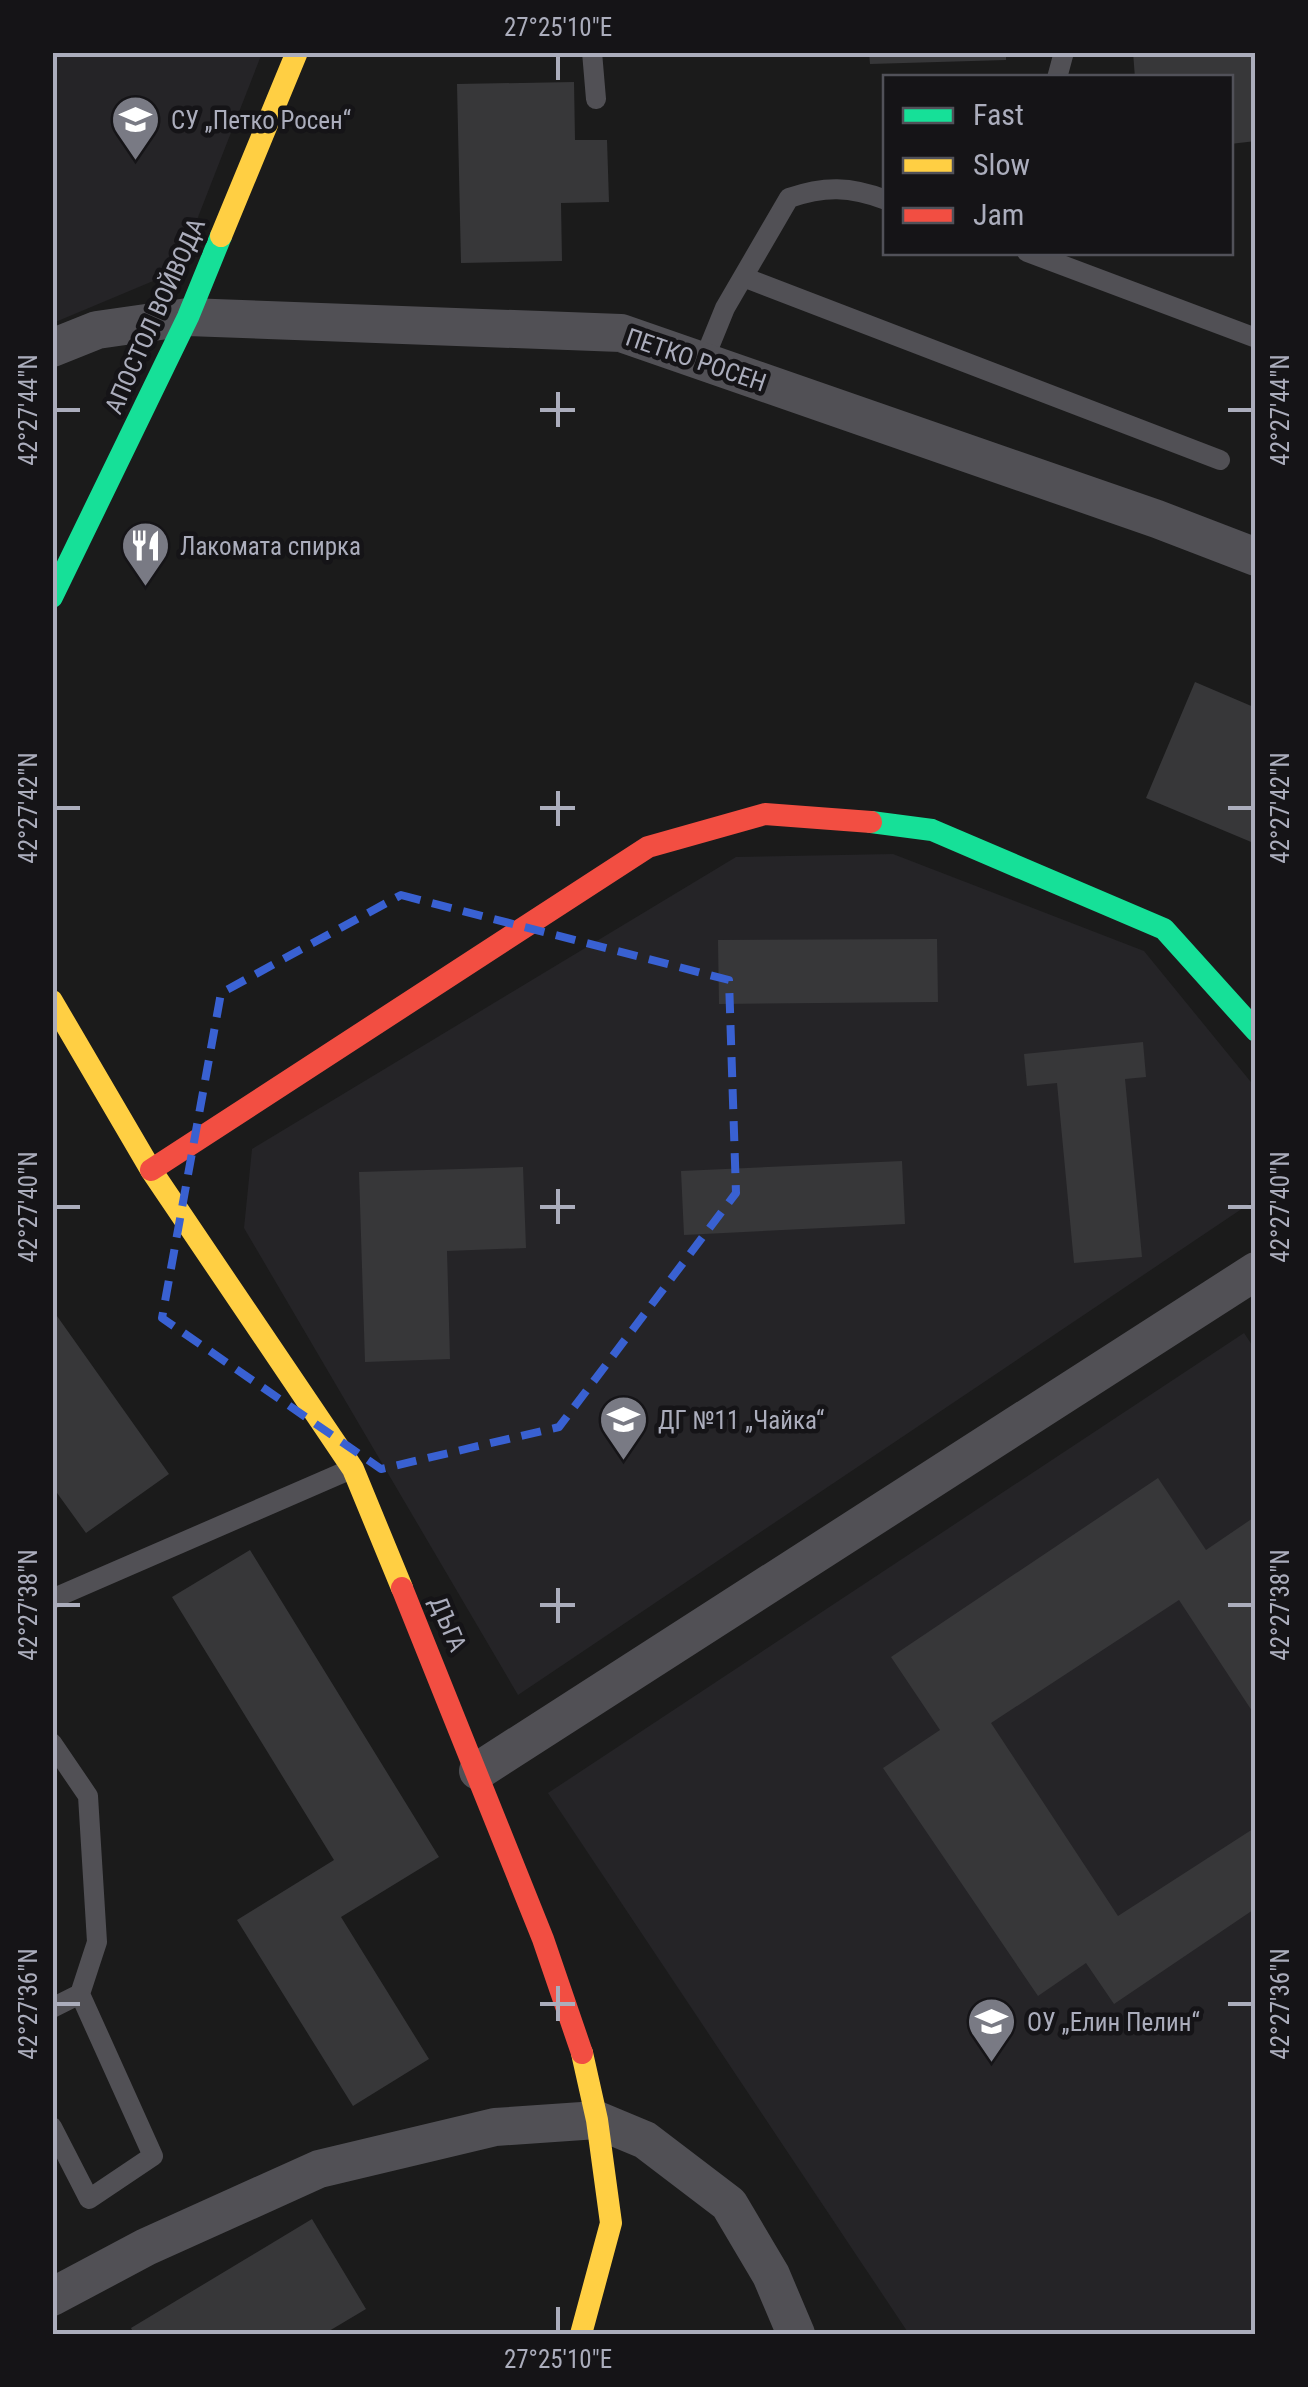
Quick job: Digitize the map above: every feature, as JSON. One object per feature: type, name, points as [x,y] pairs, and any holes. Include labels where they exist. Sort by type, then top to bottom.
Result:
[{"type":"street","name":"АПОСТОЛ ВОЙВОДА","points":[[52,597],[188,318],[297,52]]},
{"type":"street","name":"ПЕТКО РОСЕН","points":[[52,348],[96,330],[188,318],[621,333],[1256,557]]},
{"type":"street","points":[[151,1170],[648,847],[765,814],[845,818],[932,830],[1164,929],[1256,1031]]},
{"type":"street","name":"ДЪГА","points":[[52,1001],[151,1170],[352,1468],[478,1771],[543,1939],[585,2063],[597,2120],[611,2223],[581,2334]]},
{"type":"street","points":[[478,1771],[1256,1271]]},
{"type":"street","points":[[52,2297],[146,2247],[319,2169],[496,2127],[597,2120],[645,2140],[728,2204],[771,2275],[796,2334]]},
{"type":"lane","points":[[592,52],[596,99]]},
{"type":"lane","points":[[702,362],[725,308],[788,198],[818,188],[865,192],[883,199]]},
{"type":"lane","points":[[1037,255],[1256,338]]},
{"type":"lane","points":[[744,276],[1220,460]]},
{"type":"lane","points":[[52,1047],[89,1068]]},
{"type":"lane","points":[[52,1599],[352,1468]]},
{"type":"lane","points":[[52,1743],[88,1796],[97,1942],[80,1994],[153,2156],[89,2198],[52,2128]]},
{"type":"lane","points":[[52,2008],[80,1994]]},
{"type":"highlighted area","points":[[401,895],[729,980],[736,1193],[559,1427],[381,1469],[162,1318],[221,993]]},
{"type":"shaded area","name":"СУ „Петко Росен“","points":[[53,53],[262,53],[177,271],[53,323]]},
{"type":"shaded area","name":"ДГ №11 „Чайка“","points":[[893,854],[1144,951],[1255,1087],[1255,1200],[518,1695],[244,1228],[252,1149],[736,857]]},
{"type":"shaded area","name":"ОУ „Елин Пелин“","points":[[1244,1333],[1256,1351],[1255,2334],[909,2334],[548,1793]]},
{"type":"building","points":[[869,52],[1006,52],[1006,60],[870,64]]},
{"type":"building","points":[[1133,52],[1256,52],[1256,141],[1233,144],[1233,75],[1135,75]]},
{"type":"building","points":[[574,82],[575,140],[607,140],[609,202],[561,203],[562,261],[461,263],[457,84]]},
{"type":"building","points":[[1195,682],[1256,708],[1256,844],[1146,798]]},
{"type":"building","points":[[937,939],[938,1002],[719,1004],[718,940]]},
{"type":"building","points":[[1143,1042],[1146,1077],[1125,1079],[1142,1257],[1074,1263],[1057,1083],[1027,1086],[1024,1054]]},
{"type":"building","points":[[902,1161],[905,1224],[684,1235],[681,1171]]},
{"type":"building","points":[[523,1167],[526,1248],[447,1251],[450,1359],[365,1362],[359,1172]]},
{"type":"building","points":[[52,1309],[169,1474],[86,1533],[52,1486]]},
{"type":"building","points":[[1158,1478],[1206,1550],[1256,1516],[1256,1717],[1179,1600],[991,1723],[1118,1916],[1256,1827],[1256,1908],[1114,2004],[1086,1963],[1038,1996],[883,1768],[940,1730],[891,1657]]},
{"type":"building","points":[[250,1550],[439,1857],[341,1917],[429,2059],[353,2106],[237,1920],[334,1860],[172,1597]]},
{"type":"building","points":[[312,2219],[366,2309],[324,2334],[134,2334],[131,2328]]},
{"type":"traffic: fast","points":[[52,597],[188,317],[221,236]]},
{"type":"traffic: fast","points":[[871,822],[932,830],[1164,929],[1256,1031]]},
{"type":"traffic: slow","points":[[221,236],[297,52]]},
{"type":"traffic: slow","points":[[52,1001],[151,1170],[353,1469],[402,1588]]},
{"type":"traffic: slow","points":[[581,2334],[611,2223],[597,2120],[582,2053]]},
{"type":"traffic: jam","points":[[151,1170],[648,847],[765,814],[871,822]]},
{"type":"traffic: jam","points":[[402,1588],[543,1939],[582,2053]]},
{"type":"place","name":"СУ „Петко Росен“","points":[[136,162]]},
{"type":"place","name":"Лакомата спирка","points":[[145,588]]},
{"type":"place","name":"ДГ №11 „Чайка“","points":[[623,1462]]},
{"type":"place","name":"ОУ „Елин Пелин“","points":[[992,2064]]}]
